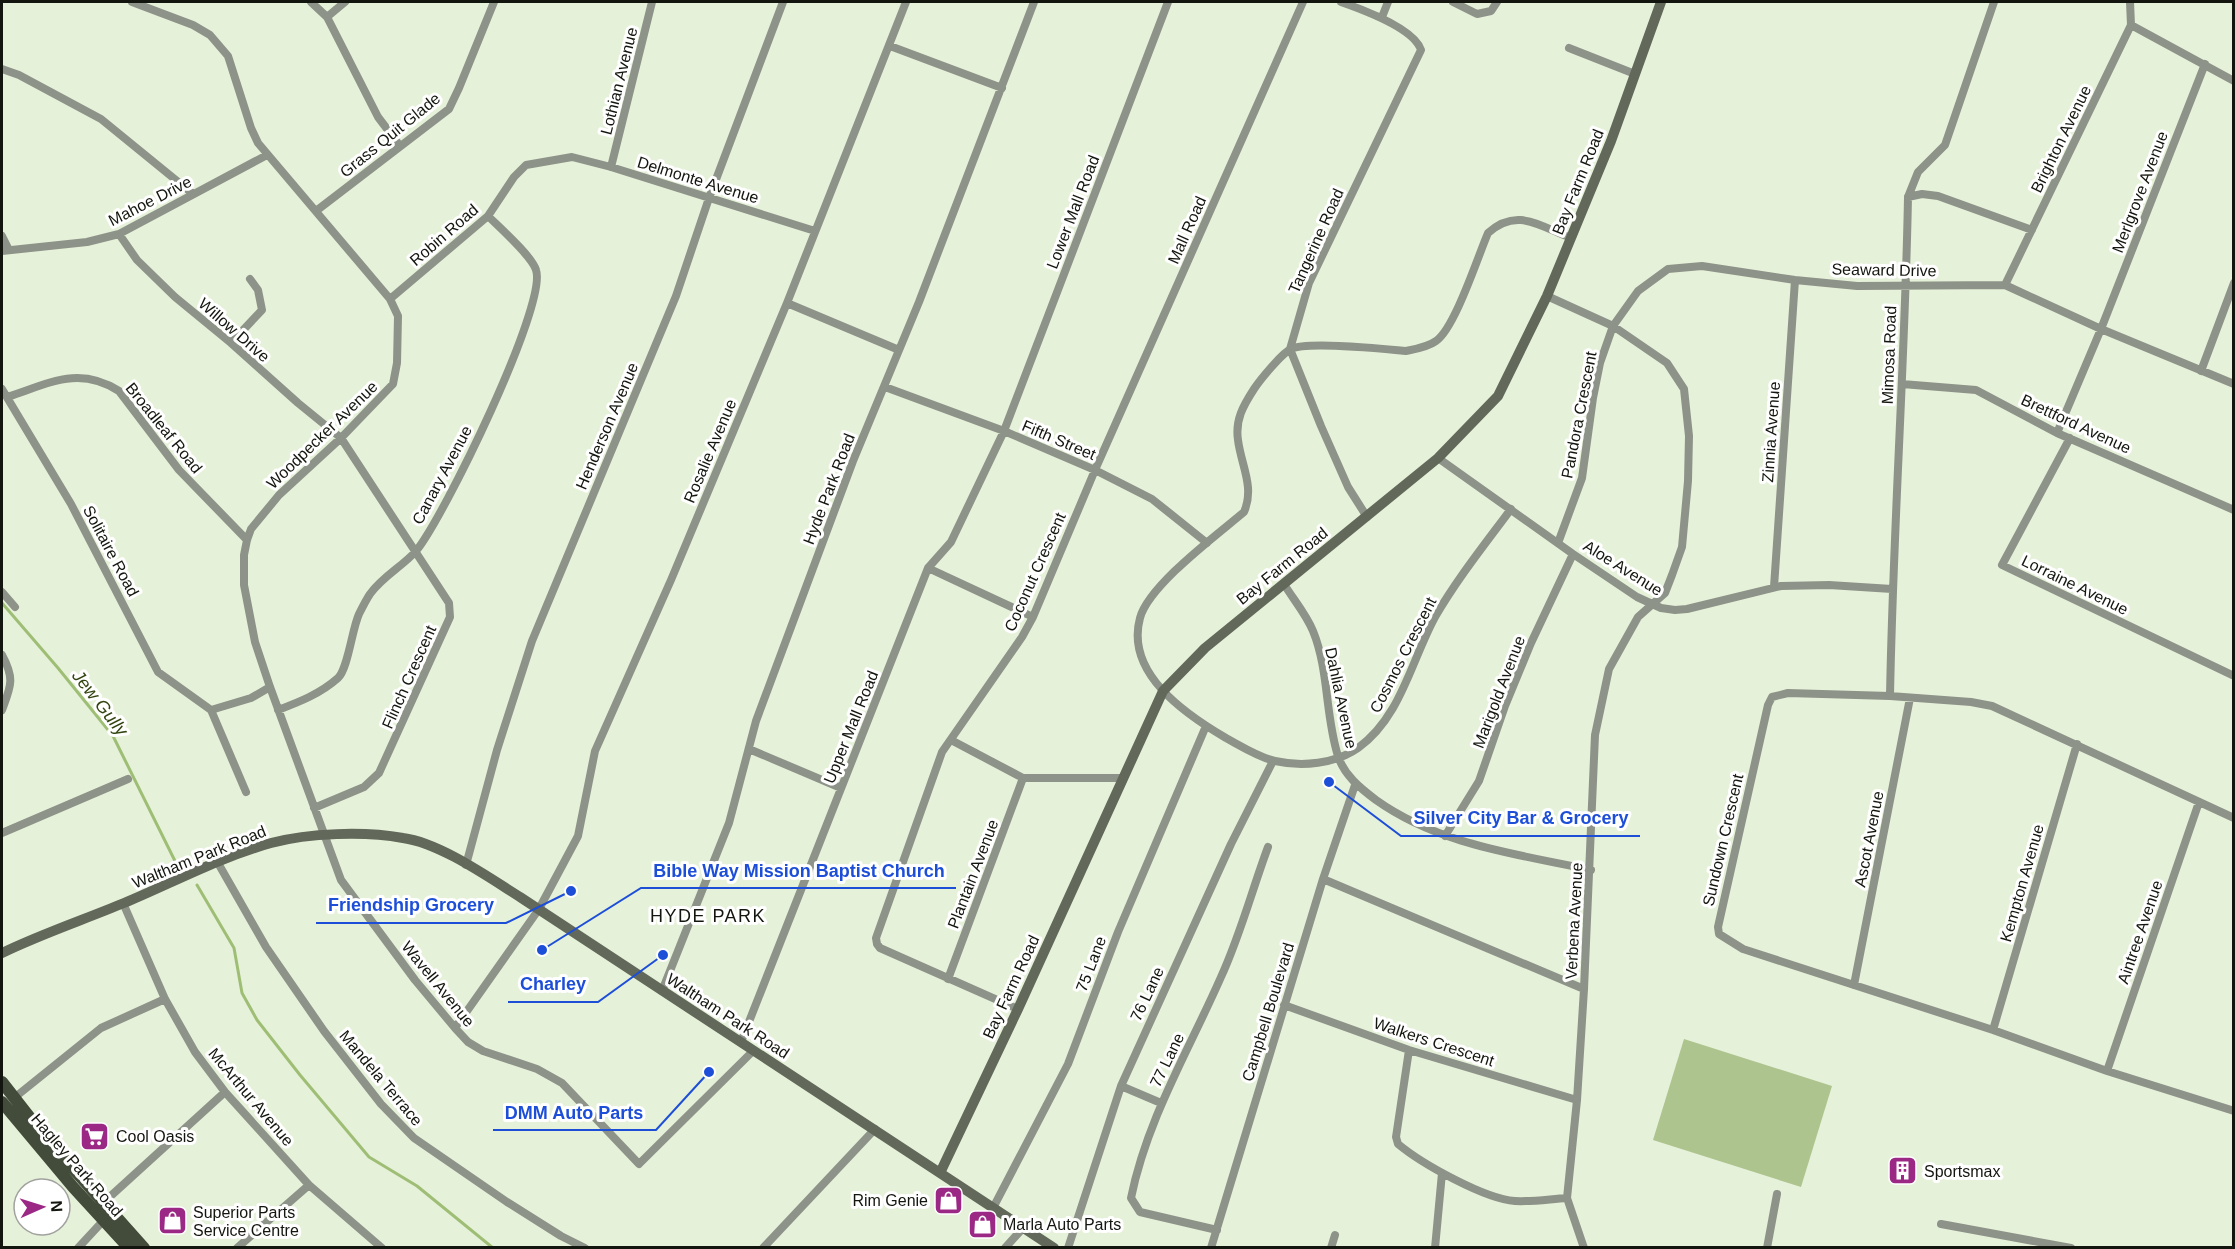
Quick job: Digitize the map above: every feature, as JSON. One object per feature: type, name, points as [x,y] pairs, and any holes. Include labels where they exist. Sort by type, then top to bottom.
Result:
[{"type":"main road","name":"Hagley Park Road","points":[[2,1082],[45,1137],[144,1248]]},
{"type":"main road","name":"Hagley Park Road","points":[[2,1102],[103,1221],[129,1248]]},
{"type":"street","name":"Woodpecker Avenue","points":[[132,2],[158,6],[193,25],[210,35],[228,56],[251,128],[267,155],[390,299],[398,316],[397,363],[393,384],[341,438],[279,495],[251,529],[244,555],[244,585],[255,642],[326,836]]},
{"type":"street","points":[[311,2],[327,17],[378,117],[400,146]]},
{"type":"street","points":[[327,17],[345,2]]},
{"type":"street","name":"Grass Quit Glade","points":[[316,211],[449,108],[494,2]]},
{"type":"street","name":"Lothian Avenue","points":[[611,167],[652,2]]},
{"type":"street","name":"Henderson Avenue","points":[[466,865],[497,750],[532,641],[676,296],[709,198],[783,2]]},
{"type":"street","name":"Rosalie Avenue","points":[[454,1029],[539,909],[578,836],[595,751],[671,580],[787,303],[906,2]]},
{"type":"street","name":"Hyde Park Road","points":[[662,991],[729,823],[756,721],[853,460],[885,387],[1034,2]]},
{"type":"street","name":"Lower Mall Road","points":[[1004,431],[1168,2]]},
{"type":"street","name":"Mall Road","points":[[1095,470],[1303,2]]},
{"type":"street","points":[[1341,2],[1382,17],[1388,2]]},
{"type":"street","points":[[1453,2],[1477,14],[1491,11],[1497,2]]},
{"type":"street","name":"Bay Farm Road","points":[[940,1173],[1018,1009],[1163,691],[1206,648],[1438,458],[1498,396],[1547,296],[1571,238],[1611,141],[1661,2]]},
{"type":"street","name":"Mimosa Road","points":[[1890,696],[1892,589],[1908,197],[1918,172],[1945,145],[1994,2]]},
{"type":"street","name":"Brighton Avenue","points":[[2005,285],[2131,25],[2130,2]]},
{"type":"street","name":"Tangerine Road","points":[[1290,349],[1309,283],[1421,50],[1420,45],[1382,17]]},
{"type":"street","points":[[2131,25],[2234,81]]},
{"type":"street","points":[[890,46],[1002,88]]},
{"type":"street","points":[[1569,48],[1635,74]]},
{"type":"street","name":"Merlgrove Avenue","points":[[2057,433],[2101,329],[2205,64]]},
{"type":"street","points":[[2,69],[19,75],[101,119],[193,194]]},
{"type":"street","name":"Mahoe Drive","points":[[5,250],[87,242],[119,234],[267,155]]},
{"type":"street","name":"Delmonte Avenue","points":[[572,157],[815,231]]},
{"type":"street","name":"Robin Road","points":[[390,299],[488,216],[514,177],[526,165],[572,157]]},
{"type":"street","points":[[1908,197],[1922,194],[1938,196],[2032,230]]},
{"type":"street","name":"Canary Avenue","points":[[278,710],[309,698],[340,677],[358,615],[370,594],[390,572],[415,552],[464,470],[528,320],[537,285],[537,270],[529,258],[488,216]]},
{"type":"street","points":[[1367,517],[1343,477],[1290,349],[1307,345],[1406,351],[1419,349],[1437,341],[1451,322],[1488,233],[1497,225],[1510,219],[1522,219],[1571,238]]},
{"type":"street","name":"Willow Drive","points":[[119,234],[137,260],[175,297],[341,438]]},
{"type":"street","points":[[2,236],[5,250]]},
{"type":"street","name":"Seaward Drive","points":[[1614,326],[1638,291],[1668,269],[1702,266],[1795,280],[1857,286],[2005,285],[2101,329],[2234,384]]},
{"type":"street","points":[[231,343],[262,310],[258,290],[250,279]]},
{"type":"street","name":"Zinnia Avenue","points":[[1774,587],[1795,280]]},
{"type":"street","points":[[2201,371],[2234,283]]},
{"type":"street","points":[[1547,296],[1614,326]]},
{"type":"street","points":[[787,303],[899,350]]},
{"type":"street","name":"Pandora Crescent","points":[[1558,543],[1581,478],[1600,363],[1614,326]]},
{"type":"street","name":"Verbena Avenue","points":[[1584,1248],[1567,1198],[1577,1100],[1584,989],[1591,870],[1595,735],[1608,669],[1638,617],[1665,593],[1682,547],[1689,459],[1684,389],[1667,363],[1614,326]]},
{"type":"street","name":"Cosmos Crescent","points":[[1290,349],[1260,380],[1237,420],[1238,440],[1249,489],[1249,501],[1244,512],[1156,589],[1140,616],[1137,643],[1145,666],[1163,691],[1206,726],[1241,746],[1273,760],[1296,764],[1339,758],[1360,747],[1393,711],[1436,615],[1510,509]]},
{"type":"street","name":"Broadleaf Road","points":[[7,397],[61,380],[75,378],[92,378],[107,383],[119,391],[179,470],[247,540]]},
{"type":"street","name":"Brettford Avenue","points":[[1902,384],[1976,390],[2057,433],[2234,510]]},
{"type":"street","name":"Fifth Street","points":[[885,387],[1004,431],[1095,470],[1152,500],[1207,543]]},
{"type":"street","name":"Solitaire Road","points":[[2,389],[71,504],[158,672],[211,710]]},
{"type":"street","name":"Upper Mall Road","points":[[741,1042],[928,568],[951,542],[1004,431]]},
{"type":"street","name":"Flinch Crescent","points":[[314,808],[364,787],[379,773],[450,617],[449,603],[341,438]]},
{"type":"street","name":"Lorraine Avenue","points":[[2070,438],[2002,565],[2234,676]]},
{"type":"street","name":"Aloe Avenue","points":[[1438,458],[1573,554],[1652,604],[1670,610],[1688,609],[1774,587],[1828,585],[1892,589]]},
{"type":"street","name":"Coconut Crescent","points":[[1018,1009],[880,948],[876,938],[942,752],[1022,637],[1033,617],[1095,470]]},
{"type":"street","name":"Marigold Avenue","points":[[1446,836],[1479,781],[1518,674],[1573,554]]},
{"type":"street","points":[[928,568],[1033,617]]},
{"type":"street","name":"Dahlia Avenue","points":[[1284,584],[1312,631],[1324,674],[1339,758],[1355,785],[1393,812],[1446,836],[1470,844],[1591,870]]},
{"type":"street","points":[[2,592],[15,607]]},
{"type":"street","points":[[2,655],[11,685],[2,710]]},
{"type":"street","points":[[246,792],[211,710],[251,698],[270,687]]},
{"type":"street","name":"Sundown Crescent","points":[[2234,818],[1992,706],[1971,702],[1890,696],[1788,693],[1772,697],[1768,705],[1718,927],[1719,934],[1743,948],[1993,1030],[2107,1071],[2234,1111]]},
{"type":"street","name":"Ascot Avenue","points":[[1854,985],[1910,698]]},
{"type":"street","name":"75 Lane","points":[[993,1208],[1068,1064],[1118,932],[1206,726]]},
{"type":"street","points":[[951,740],[1023,778],[1123,778]]},
{"type":"street","name":"Kempton Avenue","points":[[1993,1030],[2077,744]]},
{"type":"street","points":[[749,749],[841,788]]},
{"type":"street","name":"76 Lane","points":[[1068,1248],[1121,1086],[1231,844],[1273,760]]},
{"type":"street","name":"Plantain Avenue","points":[[948,979],[1023,778]]},
{"type":"street","points":[[2,833],[128,779]]},
{"type":"street","name":"Campbell Boulevard","points":[[1211,1248],[1323,879],[1355,785]]},
{"type":"street","name":"Aintree Avenue","points":[[2107,1071],[2199,802]]},
{"type":"street","name":"Waltham Park Road","points":[[2,953],[218,863],[278,842],[326,836],[375,835],[403,838],[441,851],[539,909],[1054,1248]]},
{"type":"street","name":"Wavell Avenue","points":[[326,836],[341,880],[454,1029],[468,1042],[483,1051],[537,1069],[562,1083],[639,1164],[753,1050]]},
{"type":"street","name":"77 Lane","points":[[1217,1230],[1140,1212],[1131,1198],[1134,1180],[1161,1103],[1222,975],[1268,847]]},
{"type":"street","name":"Mandela Terrace","points":[[218,863],[272,956],[346,1060],[389,1112],[414,1138],[507,1202],[561,1236],[585,1248]]},
{"type":"street","points":[[1323,879],[1584,989]]},
{"type":"street","name":"McArthur Avenue","points":[[123,903],[165,999],[195,1052],[225,1092],[309,1185],[382,1248]]},
{"type":"street","points":[[14,1098],[100,1028],[165,999]]},
{"type":"street","name":"Walkers Crescent","points":[[1284,1005],[1409,1050],[1577,1100]]},
{"type":"street","points":[[1409,1050],[1396,1137],[1402,1148],[1442,1173],[1499,1199],[1516,1202],[1567,1198]]},
{"type":"street","points":[[1121,1086],[1161,1103]]},
{"type":"street","points":[[103,1203],[225,1092]]},
{"type":"street","points":[[763,1248],[875,1129]]},
{"type":"street","points":[[1436,1248],[1442,1173]]},
{"type":"street","points":[[237,1248],[309,1185]]},
{"type":"street","points":[[1767,1248],[1777,1194]]},
{"type":"street","points":[[78,1248],[103,1221]]},
{"type":"street","points":[[1941,1224],[2071,1248]]},
{"type":"street","points":[[1005,1248],[1023,1228]]},
{"type":"street","points":[[1331,1248],[1335,1235]]},
{"type":"green space","points":[[1684,1039],[1832,1086],[1801,1187],[1653,1140]]},
{"type":"waterway","name":"Jew Gully","points":[[2,603],[113,736],[176,863]]},
{"type":"waterway","points":[[197,885],[234,948],[242,993],[257,1020],[300,1075],[369,1157],[417,1186],[493,1248]]},
{"type":"place","name":"Silver City Bar & Grocery","points":[[1329,782]]},
{"type":"place","name":"Friendship Grocery","points":[[571,891]]},
{"type":"place","name":"Bible Way Mission Baptist Church","points":[[542,950]]},
{"type":"place","name":"Charley","points":[[663,955]]},
{"type":"place","name":"DMM Auto Parts","points":[[709,1072]]},
{"type":"place","name":"Cool Oasis","points":[[95,1136]]},
{"type":"place","name":"Sportsmax","points":[[1903,1171]]},
{"type":"place","name":"Rim Genie","points":[[949,1200]]},
{"type":"place","name":"Superior Parts Service Centre","points":[[172,1221]]},
{"type":"place","name":"Marla Auto Parts","points":[[982,1224]]},
{"type":"district","name":"HYDE PARK","points":[[708,916]]}]
